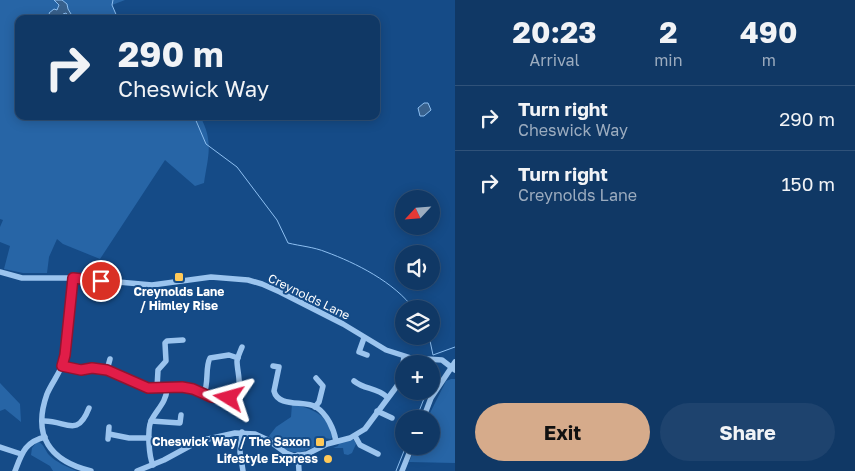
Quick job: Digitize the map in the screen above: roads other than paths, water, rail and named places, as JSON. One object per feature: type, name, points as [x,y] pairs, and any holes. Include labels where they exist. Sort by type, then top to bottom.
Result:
[{"type":"street","name":"Creynolds Lane","points":[[0,272],[22,278],[73,278],[152,285],[212,277],[248,280],[280,292],[343,324],[386,350],[399,355]]},
{"type":"street","points":[[73,278],[65,355],[62,366],[48,394],[43,421],[45,437],[49,448],[57,457],[91,471]]},
{"type":"street","points":[[364,338],[359,352],[367,355]]},
{"type":"street","points":[[157,388],[158,370],[166,361],[166,341],[183,340]]},
{"type":"street","points":[[62,366],[81,370],[92,368],[107,370],[148,388],[167,389],[182,387],[193,389],[211,397],[229,398],[235,394],[239,387],[238,358],[242,347]]},
{"type":"street","points":[[204,394],[208,383],[208,361],[210,358],[229,355],[238,358]]},
{"type":"street","points":[[107,370],[110,359]]},
{"type":"street","name":"Creynolds Lane","points":[[440,360],[454,366]]},
{"type":"street","points":[[273,366],[279,367],[274,391],[275,395],[282,400],[315,407],[329,422],[336,441]]},
{"type":"street","points":[[426,410],[431,398],[454,366]]},
{"type":"street","points":[[315,407],[319,402],[323,386],[316,378]]},
{"type":"street","points":[[354,381],[360,386],[380,391],[387,397]]},
{"type":"street","points":[[136,471],[153,465],[199,441],[220,435],[242,432],[255,434],[268,440],[286,453],[298,456],[336,441],[355,436],[365,429],[395,388]]},
{"type":"street","points":[[153,465],[150,460],[149,427],[166,397],[167,389]]},
{"type":"street","points":[[43,421],[77,426],[84,421],[89,408]]},
{"type":"street","points":[[377,411],[392,418]]},
{"type":"street","points":[[151,421],[180,423],[181,415]]},
{"type":"street","points":[[242,432],[240,452],[243,471]]},
{"type":"street","points":[[109,433],[129,438],[149,438]]},
{"type":"street","points":[[355,436],[360,446],[378,454]]},
{"type":"street","points":[[15,471],[22,454],[32,441],[45,437]]},
{"type":"street","points":[[0,446],[22,454]]},
{"type":"street","points":[[402,471],[408,455]]},
{"type":"street","points":[[298,456],[299,471]]},
{"type":"waterway","points":[[113,0],[112,5],[116,15]]},
{"type":"waterway","points":[[196,120],[206,144],[237,167],[277,220],[288,243],[321,250],[338,256],[374,274],[407,300]]},
{"type":"waterway","points":[[431,345],[433,355],[455,347]]},
{"type":"waterway","points":[[420,410],[423,400]]},
{"type":"waterway","points":[[396,471],[402,455]]},
{"type":"place","name":"Creynolds Lane / Himley Rise","points":[[179,277]]},
{"type":"place","name":"Cheswick Way / The Saxon","points":[[320,442]]},
{"type":"place","name":"Lifestyle Express","points":[[328,459]]}]
